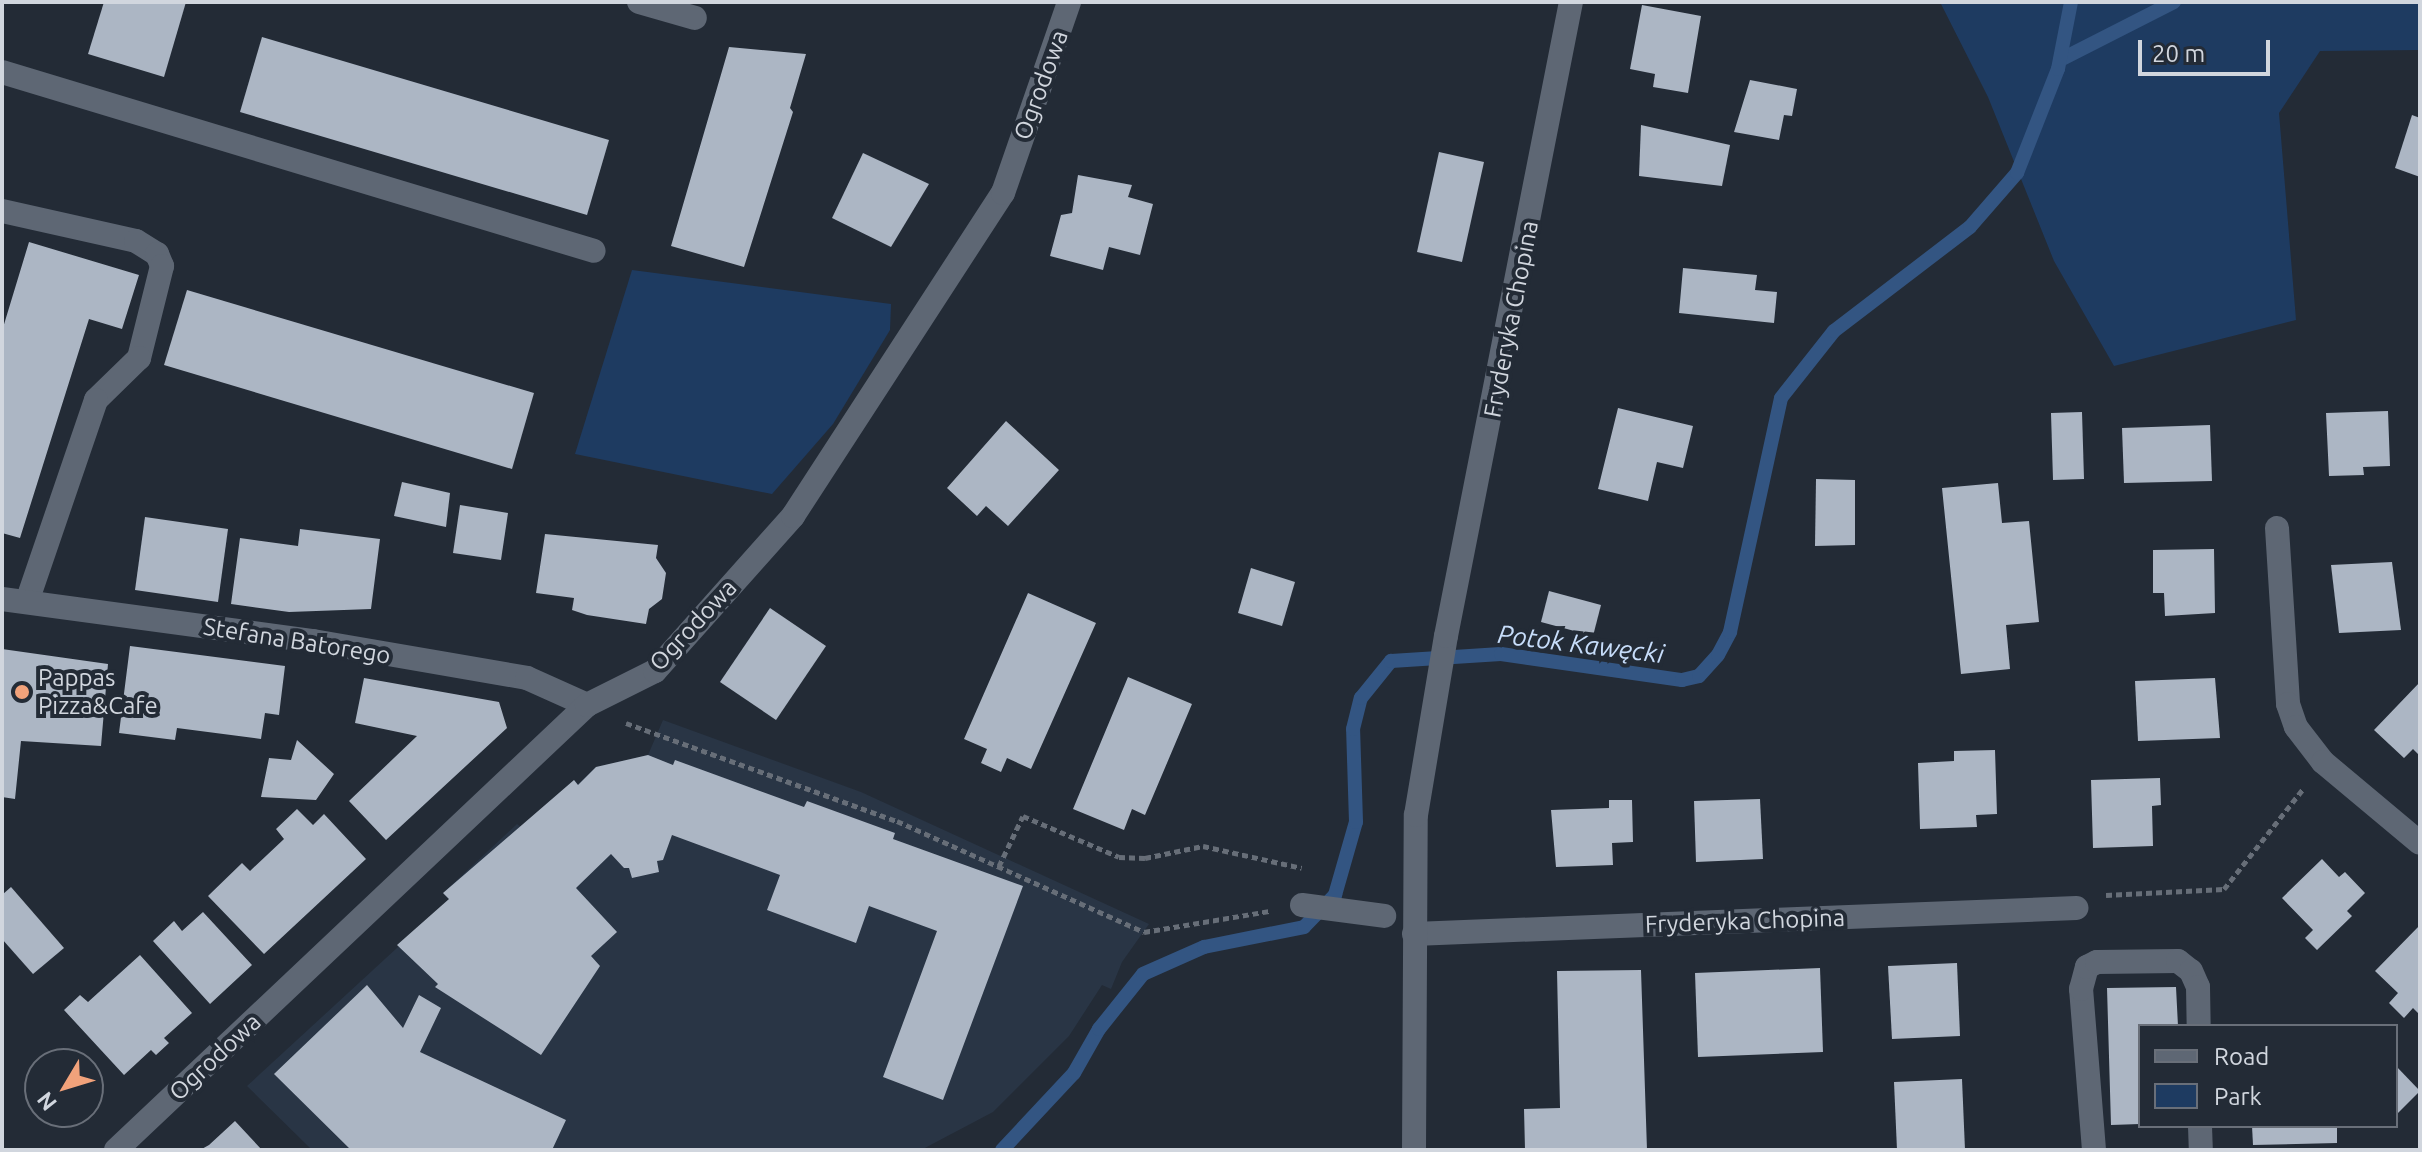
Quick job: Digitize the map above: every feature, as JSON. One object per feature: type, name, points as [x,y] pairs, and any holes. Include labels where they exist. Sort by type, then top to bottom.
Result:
[{"type":"street","points":[[639,2],[695,18]]},
{"type":"street","name":"Ogrodowa","points":[[116,1150],[587,705],[655,671],[793,516],[1003,193],[1069,2]]},
{"type":"street","name":"Fryderyka Chopina","points":[[1571,2],[1436,686],[1416,815],[1414,934],[2076,908]]},
{"type":"street","points":[[2,72],[594,251]]},
{"type":"street","points":[[2,211],[136,241],[157,254],[162,266],[139,358],[96,400],[27,602]]},
{"type":"street","points":[[2277,528],[2288,704],[2296,727],[2323,762],[2420,843]]},
{"type":"street","name":"Stefana Batorego","points":[[2,599],[313,641],[527,678],[587,705]]},
{"type":"street","points":[[1302,905],[1372,914]]},
{"type":"street","points":[[1414,934],[1414,1150]]},
{"type":"street","points":[[2094,1150],[2081,989],[2087,967],[2097,962],[2178,961],[2191,971],[2198,987],[2199,1024]]},
{"type":"street","points":[[2200,1128],[2201,1150]]},
{"type":"path","points":[[587,705],[656,737],[869,810],[1144,932],[1302,905]]},
{"type":"path","points":[[2076,908],[2100,896],[2224,889],[2323,762]]},
{"type":"path","points":[[999,866],[1023,816],[1119,857],[1145,858],[1203,846],[1314,870]]},
{"type":"shaded area","points":[[663,720],[861,792],[1149,924],[1122,962],[1111,989],[1102,985],[1069,1036],[993,1112],[921,1150],[312,1150],[247,1086],[449,900],[443,893],[517,824],[523,828],[574,780],[578,784],[596,767],[648,755]]},
{"type":"green space","points":[[1940,2],[2420,2],[2420,50],[2320,51],[2279,113],[2296,320],[2114,366],[2054,261],[1988,97]]},
{"type":"green space","points":[[632,270],[891,304],[890,330],[833,424],[772,494],[575,454]]},
{"type":"building","points":[[104,2],[186,2],[164,77],[88,54]]},
{"type":"building","points":[[1642,5],[1701,16],[1688,93],[1653,87],[1655,74],[1630,69]]},
{"type":"building","points":[[262,37],[609,140],[587,215],[240,112]]},
{"type":"building","points":[[729,47],[806,54],[790,108],[793,112],[744,267],[671,246]]},
{"type":"building","points":[[1750,80],[1797,89],[1792,116],[1784,115],[1779,140],[1734,132]]},
{"type":"building","points":[[2412,115],[2420,118],[2420,177],[2395,168]]},
{"type":"building","points":[[1641,125],[1730,145],[1722,186],[1639,176]]},
{"type":"building","points":[[1439,152],[1484,162],[1462,262],[1417,252]]},
{"type":"building","points":[[863,153],[929,184],[891,247],[832,218]]},
{"type":"building","points":[[1078,175],[1132,185],[1128,197],[1153,204],[1140,255],[1109,247],[1103,270],[1050,256],[1061,215],[1072,213]]},
{"type":"building","points":[[29,242],[139,275],[122,329],[89,319],[20,538],[2,533],[2,331]]},
{"type":"building","points":[[1683,268],[1757,275],[1755,290],[1777,292],[1774,323],[1679,313]]},
{"type":"building","points":[[187,290],[534,393],[512,469],[164,365]]},
{"type":"building","points":[[1618,408],[1693,426],[1683,468],[1657,462],[1648,501],[1598,489]]},
{"type":"building","points":[[2388,411],[2390,466],[2363,467],[2364,475],[2329,476],[2326,413]]},
{"type":"building","points":[[2082,412],[2084,479],[2053,480],[2051,413]]},
{"type":"building","points":[[1006,421],[1059,470],[1008,526],[986,506],[977,516],[947,488]]},
{"type":"building","points":[[2210,425],[2212,481],[2124,483],[2122,428]]},
{"type":"building","points":[[1816,479],[1855,480],[1855,545],[1815,546]]},
{"type":"building","points":[[402,482],[450,493],[446,527],[394,516]]},
{"type":"building","points":[[1998,483],[2002,523],[2029,521],[2039,622],[2006,625],[2010,669],[1961,674],[1942,488]]},
{"type":"building","points":[[460,505],[508,513],[501,560],[453,553]]},
{"type":"building","points":[[145,517],[228,529],[218,602],[135,590]]},
{"type":"building","points":[[300,529],[380,539],[371,609],[289,612],[231,604],[240,538],[298,546]]},
{"type":"building","points":[[545,534],[658,545],[656,558],[666,573],[662,599],[649,609],[646,624],[587,615],[572,610],[574,598],[536,593]]},
{"type":"building","points":[[2214,549],[2215,613],[2165,616],[2164,593],[2153,593],[2153,550]]},
{"type":"building","points":[[2392,562],[2401,630],[2339,633],[2331,565]]},
{"type":"building","points":[[1251,568],[1295,582],[1282,626],[1238,613]]},
{"type":"building","points":[[1549,591],[1601,605],[1593,636],[1541,622]]},
{"type":"building","points":[[1028,593],[1096,623],[1031,769],[1007,758],[1001,772],[981,763],[987,749],[964,739]]},
{"type":"building","points":[[770,608],[826,646],[776,720],[720,682]]},
{"type":"building","points":[[130,646],[285,666],[279,715],[265,713],[261,739],[177,728],[175,740],[119,733]]},
{"type":"building","points":[[2,649],[108,664],[101,746],[21,741],[15,799],[2,797]]},
{"type":"building","points":[[1128,677],[1192,704],[1145,815],[1132,809],[1124,830],[1073,809]]},
{"type":"building","points":[[364,678],[499,702],[507,728],[386,840],[349,801],[417,736],[355,723]]},
{"type":"building","points":[[2215,678],[2220,738],[2138,741],[2135,681]]},
{"type":"building","points":[[2420,682],[2420,756],[2413,749],[2404,758],[2374,730]]},
{"type":"building","points":[[297,740],[334,774],[316,800],[261,797],[269,758],[291,760]]},
{"type":"building","points":[[1995,750],[1997,814],[1976,815],[1977,827],[1920,829],[1918,763],[1954,761],[1954,751]]},
{"type":"building","points":[[648,755],[673,765],[675,760],[804,807],[807,801],[895,833],[893,839],[1023,886],[943,1100],[883,1077],[937,931],[869,906],[856,943],[767,910],[780,875],[672,835],[663,860],[657,861],[659,872],[632,878],[629,868],[624,868],[611,854],[576,888],[617,932],[591,956],[600,966],[541,1055],[435,987],[438,984],[397,945],[449,899],[443,893],[574,780],[578,785],[596,767]]},
{"type":"building","points":[[2160,778],[2161,805],[2152,806],[2153,846],[2093,848],[2091,780]]},
{"type":"building","points":[[1760,799],[1763,859],[1696,862],[1694,801]]},
{"type":"building","points":[[1609,800],[1632,800],[1633,842],[1612,843],[1613,865],[1556,867],[1551,810],[1609,808]]},
{"type":"building","points":[[297,809],[313,825],[324,814],[366,859],[264,954],[208,896],[242,863],[250,871],[284,839],[276,829]]},
{"type":"building","points":[[2322,859],[2339,877],[2345,872],[2365,893],[2347,911],[2352,916],[2317,950],[2305,938],[2313,930],[2282,898]]},
{"type":"building","points":[[11,887],[64,948],[33,974],[2,939],[2,895]]},
{"type":"building","points":[[203,912],[252,965],[210,1004],[153,941],[174,921],[182,931]]},
{"type":"building","points":[[2420,925],[2420,1015],[2413,1008],[2404,1018],[2389,1003],[2398,993],[2375,971]]},
{"type":"building","points":[[140,955],[192,1013],[164,1038],[169,1043],[156,1055],[151,1050],[124,1075],[104,1053],[104,1048],[99,1048],[64,1010],[80,995],[88,1002]]},
{"type":"building","points":[[1957,963],[1960,1036],[1892,1039],[1888,966]]},
{"type":"building","points":[[1820,968],[1823,1052],[1698,1057],[1695,973]]},
{"type":"building","points":[[1641,970],[1647,1150],[1525,1150],[1524,1109],[1560,1108],[1557,971]]},
{"type":"building","points":[[367,985],[403,1028],[419,995],[441,1008],[420,1052],[566,1120],[552,1150],[351,1150],[274,1074]]},
{"type":"building","points":[[2176,987],[2178,1024],[2138,1024],[2138,1124],[2111,1125],[2107,988]]},
{"type":"building","points":[[2398,1068],[2420,1091],[2398,1113]]},
{"type":"building","points":[[1962,1079],[1965,1150],[1897,1150],[1894,1082]]},
{"type":"building","points":[[235,1121],[262,1150],[200,1150],[209,1145]]},
{"type":"building","points":[[2252,1128],[2337,1128],[2337,1143],[2253,1145]]},
{"type":"waterway","name":"Potok Kawęcki","points":[[1002,1150],[1074,1073],[1099,1029],[1143,974],[1204,947],[1304,927],[1335,895],[1356,822],[1353,729],[1361,698],[1391,661],[1501,654],[1682,680],[1699,676],[1718,655],[1730,632],[1781,398],[1834,331],[1970,227],[2017,173],[2058,69],[2071,2]]},
{"type":"waterway","points":[[2060,60],[2174,2]]},
{"type":"place","name":"Pappas Pizza&Cafe","points":[[22,692]]}]
